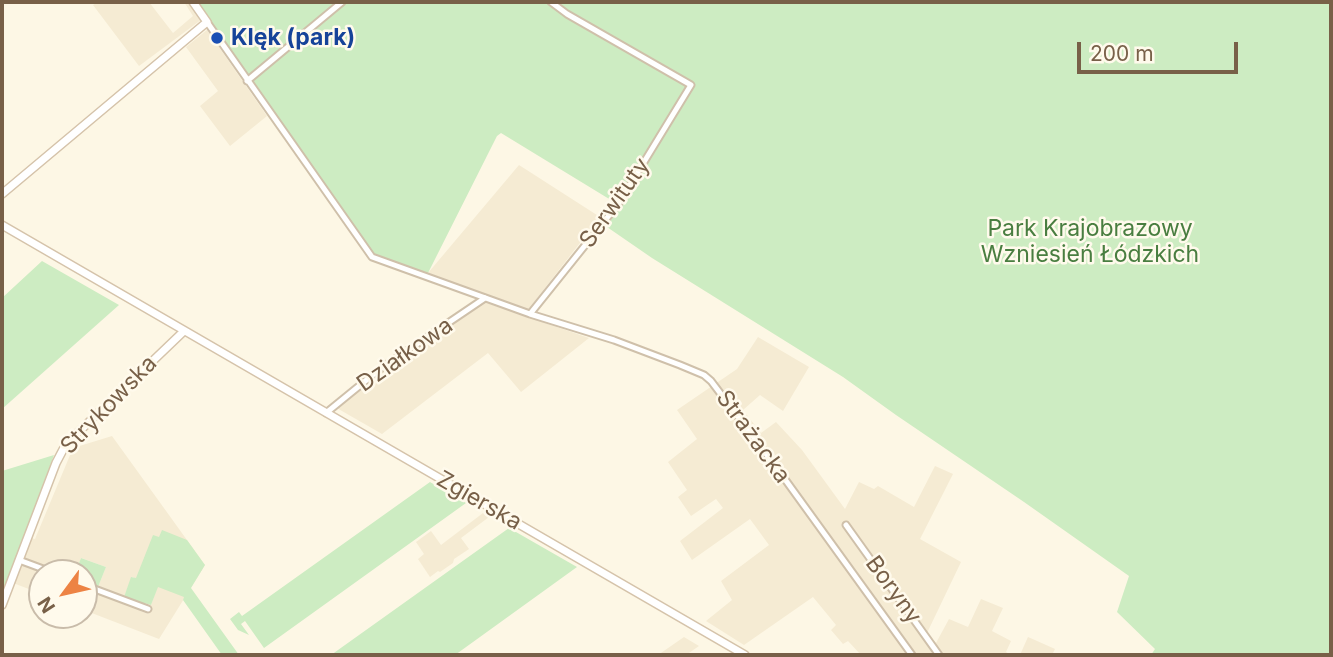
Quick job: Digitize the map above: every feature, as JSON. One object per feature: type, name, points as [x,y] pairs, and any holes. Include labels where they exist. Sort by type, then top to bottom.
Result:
[{"type":"main road","points":[[2,194],[206,22],[193,2]]},
{"type":"main road","name":"Zgierska","points":[[2,225],[745,655]]},
{"type":"main road","name":"Strykowska","points":[[2,605],[56,463],[66,444],[184,331]]},
{"type":"street","points":[[247,81],[342,2]]},
{"type":"street","name":"Serwituty","points":[[530,314],[619,202],[691,85],[567,14],[551,2]]},
{"type":"street","name":"Strażacka","points":[[206,22],[372,257],[530,314],[614,340],[704,375],[711,381],[912,655]]},
{"type":"street","name":"Działkowa","points":[[326,413],[380,369],[485,298]]},
{"type":"street","name":"Boryny","points":[[846,526],[939,655]]},
{"type":"street","points":[[19,560],[28,563]]},
{"type":"street","points":[[98,589],[148,609]]},
{"type":"shaded area","points":[[98,2],[149,2],[173,33],[193,16],[184,2],[225,2],[139,66],[93,5]]},
{"type":"shaded area","points":[[207,30],[267,116],[230,146],[200,106],[218,91],[186,47]]},
{"type":"shaded area","points":[[519,165],[600,217],[528,310],[428,273]]},
{"type":"shaded area","points":[[484,302],[589,338],[521,392],[488,353],[382,434],[335,407],[398,360]]},
{"type":"shaded area","points":[[758,337],[809,367],[783,411],[760,395],[743,410],[761,433],[776,422],[802,450],[845,509],[859,482],[874,489],[878,486],[914,507],[935,466],[953,474],[920,539],[961,562],[927,633],[936,643],[949,619],[968,627],[981,599],[1003,608],[992,631],[1011,641],[1006,652],[1011,655],[861,655],[848,641],[843,644],[831,630],[836,625],[813,597],[744,645],[706,621],[732,600],[721,581],[769,545],[750,519],[692,560],[680,541],[723,508],[716,499],[691,516],[678,497],[687,490],[668,462],[697,439],[677,410],[737,369]]},
{"type":"shaded area","points":[[112,436],[205,565],[159,639],[98,615],[98,592],[148,614],[157,587],[132,577],[124,597],[98,587],[106,567],[98,564],[98,559],[23,558],[31,538],[35,539],[73,448]]},
{"type":"shaded area","points":[[483,513],[489,517],[461,538],[469,549],[430,577],[418,559],[424,554],[416,542],[431,531],[441,545]]},
{"type":"shaded area","points":[[21,563],[28,566],[28,589],[13,583]]},
{"type":"shaded area","points":[[684,637],[699,646],[686,655],[658,655]]},
{"type":"shaded area","points":[[1028,637],[1055,649],[1052,655],[1020,655]]},
{"type":"green space","name":"Park Krajobrazowy Wzniesień Łódzkich","points":[[198,2],[1331,2],[1331,655],[1151,655],[1155,649],[1117,612],[1129,576],[843,377],[607,227],[619,205],[501,133],[497,136],[428,273],[371,254]]},
{"type":"green space","points":[[42,261],[119,305],[2,409],[2,298]]},
{"type":"green space","points":[[54,455],[2,597],[2,471]]},
{"type":"green space","points":[[430,482],[466,503],[264,648],[245,621],[241,624],[249,635],[238,630],[230,619],[239,612],[242,616]]},
{"type":"green space","points":[[509,528],[577,567],[455,655],[331,655]]},
{"type":"green space","points":[[162,530],[187,540],[205,565],[191,588],[239,655],[222,655],[183,600],[184,597],[158,587],[151,605],[143,605],[124,597],[131,577],[136,578],[153,535],[159,537]]},
{"type":"green space","points":[[98,564],[106,567],[98,587]]},
{"type":"place","name":"Klęk (park)","points":[[217,38]]}]
